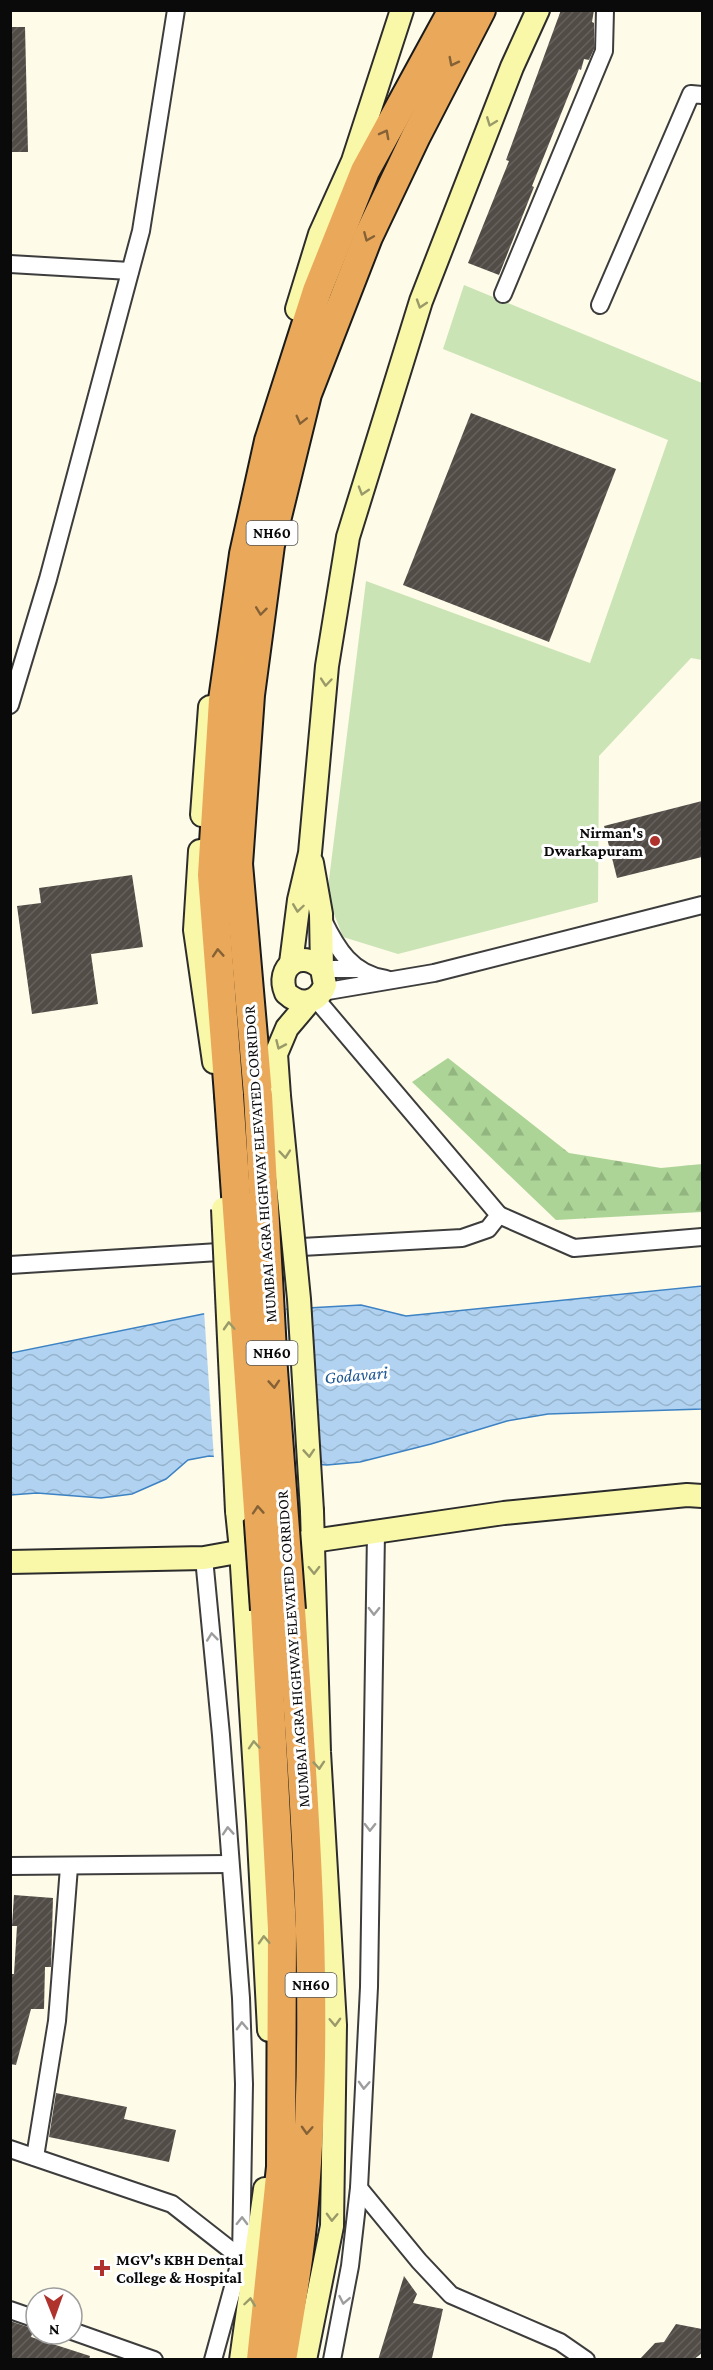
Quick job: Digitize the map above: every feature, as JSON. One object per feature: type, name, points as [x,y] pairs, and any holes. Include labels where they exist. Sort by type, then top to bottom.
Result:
[{"type":"highway","name":"MUMBAI AGRA HIGHWAY ELEVATED CORRIDOR","points":[[261,2360],[281,2167],[282,1929],[264,1598],[212,875],[223,700],[244,554],[269,441],[316,291],[365,171],[453,10]]},
{"type":"highway","name":"MUMBAI AGRA HIGHWAY ELEVATED CORRIDOR","points":[[282,2360],[293,2297],[304,2202],[311,2025],[311,1937],[303,1768],[273,1370],[258,1095],[238,864],[250,695],[270,545],[307,394],[368,237],[416,136],[481,10]]},
{"type":"street","points":[[10,705],[48,579],[141,231],[176,10]]},
{"type":"street","points":[[241,2360],[269,2160],[269,2024],[237,1510],[218,1090],[195,930],[206,743],[226,577],[255,444],[317,245],[353,161],[402,10]]},
{"type":"street","points":[[291,963],[299,900],[310,853],[327,666],[348,537],[421,301],[512,67],[538,10]]},
{"type":"street","points":[[502,294],[604,51],[605,10]]},
{"type":"street","points":[[600,305],[691,94],[702,95]]},
{"type":"street","points":[[10,264],[130,271]]},
{"type":"street","points":[[305,2360],[332,2226],[335,2025],[319,1752],[314,1541],[298,1299],[276,1054],[288,1028],[326,985],[322,969],[321,914],[310,853]]},
{"type":"street","points":[[359,969],[322,969],[316,963],[299,960],[291,963],[285,969],[283,977],[286,993],[300,1002],[434,973],[702,905]]},
{"type":"street","points":[[321,914],[334,944],[353,965],[372,977],[396,980]]},
{"type":"street","points":[[316,998],[499,1215],[574,1248],[702,1236]]},
{"type":"street","points":[[10,1265],[462,1238],[488,1229],[499,1215]]},
{"type":"street","points":[[10,1562],[204,1558],[241,1550],[504,1513],[687,1495],[702,1496]]},
{"type":"street","points":[[332,2360],[350,2266],[359,2188],[369,1987],[376,1532]]},
{"type":"street","points":[[204,1558],[221,1735],[241,1998],[244,2084],[241,2258],[213,2360]]},
{"type":"street","points":[[10,1866],[230,1864]]},
{"type":"street","points":[[35,2157],[57,2021],[69,1867]]},
{"type":"street","points":[[10,2149],[172,2204],[241,2258]]},
{"type":"street","points":[[359,2188],[419,2261],[451,2295],[560,2342],[586,2360]]},
{"type":"street","points":[[84,2335],[154,2360]]},
{"type":"green space","points":[[464,285],[702,383],[702,660],[691,658],[599,756],[598,902],[398,954],[343,937],[327,896],[366,581],[590,663],[668,440],[443,349]]},
{"type":"green space","points":[[448,1058],[569,1153],[661,1168],[702,1164],[702,1212],[556,1220],[412,1082]]},
{"type":"water","name":"Godavari","points":[[702,1286],[702,1409],[548,1414],[507,1421],[360,1462],[327,1465],[209,1456],[188,1460],[166,1479],[132,1494],[101,1498],[37,1493],[11,1495],[11,1353],[203,1314],[361,1305],[406,1316]]},
{"type":"pier","points":[[286,1306],[297,1465],[214,1459],[204,1311]]},
{"type":"building","points":[[561,10],[594,10],[592,22],[594,23],[594,49],[589,60],[584,59],[581,70],[579,69],[499,275],[468,263],[509,161],[506,160]]},
{"type":"building","points":[[10,27],[25,27],[28,152],[10,152]]},
{"type":"building","points":[[471,413],[616,469],[549,642],[403,585]]},
{"type":"building","name":"Nirman's Dwarkapuram","points":[[702,801],[702,857],[617,878],[604,826]]},
{"type":"building","points":[[132,875],[143,947],[91,954],[98,1004],[32,1014],[17,906],[41,903],[39,888]]},
{"type":"building","points":[[14,1895],[53,1898],[51,1967],[45,1967],[44,2009],[31,2009],[16,2065],[10,2064],[10,1974],[14,1974],[17,1926],[12,1926]]},
{"type":"building","points":[[56,2093],[127,2107],[124,2119],[176,2130],[169,2162],[49,2137]]},
{"type":"building","points":[[404,2276],[417,2294],[413,2303],[443,2309],[432,2358],[378,2360]]},
{"type":"building","points":[[10,2321],[24,2326],[24,2346],[59,2346],[90,2356],[89,2360],[10,2360]]},
{"type":"building","points":[[676,2324],[702,2329],[702,2353],[693,2360],[639,2360],[655,2343],[664,2342]]},
{"type":"place","name":"Nirman's Dwarkapuram","points":[[655,841]]},
{"type":"place","name":"MGV's KBH Dental College & Hospital","points":[[102,2268]]}]
